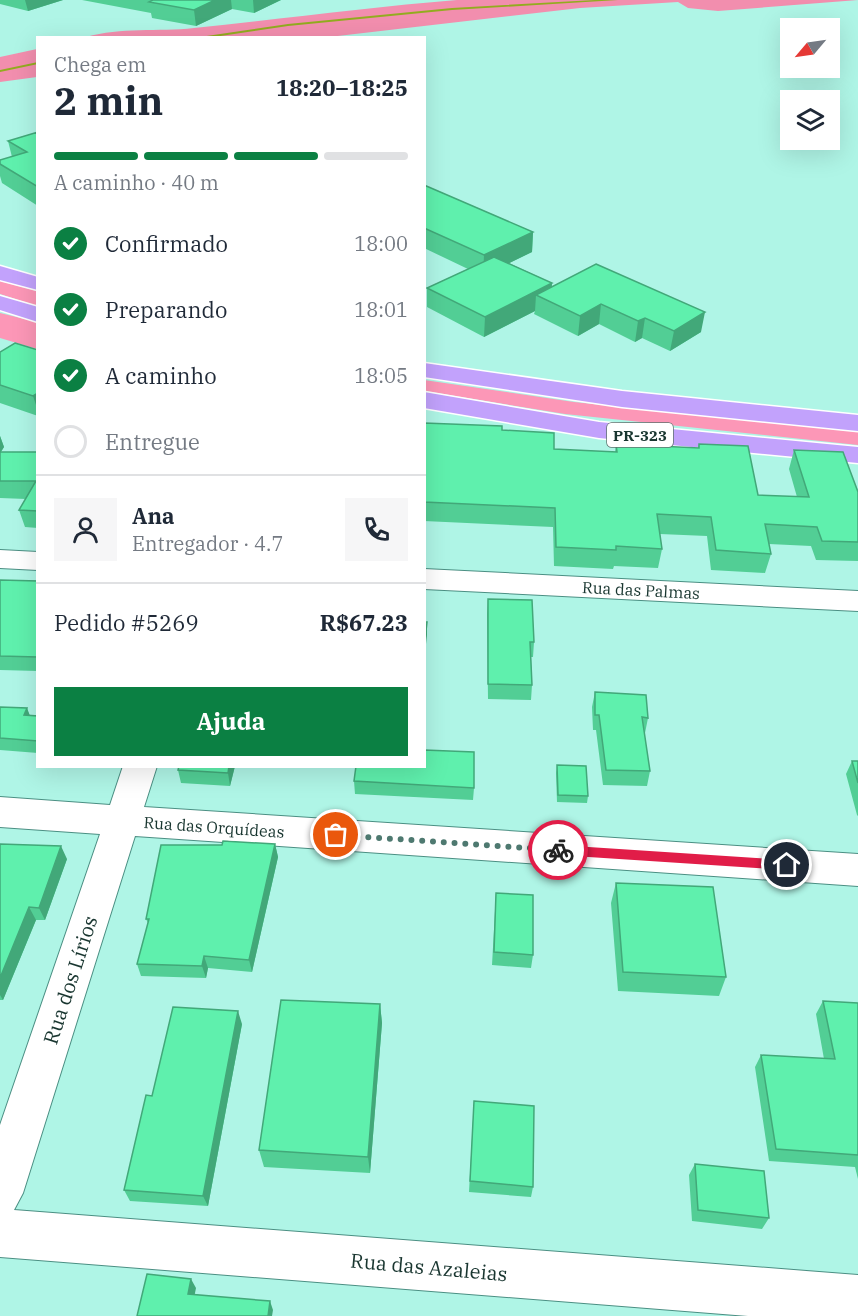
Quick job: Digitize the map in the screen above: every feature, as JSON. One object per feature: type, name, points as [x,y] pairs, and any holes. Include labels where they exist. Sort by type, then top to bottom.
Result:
[{"type":"highway","points":[[0,273],[36,283]]},
{"type":"highway","points":[[0,303],[36,314]]},
{"type":"highway","name":"PR-323","points":[[426,370],[622,399],[858,423]]},
{"type":"highway","name":"PR-323","points":[[426,400],[606,431],[858,455]]},
{"type":"street","points":[[0,559],[36,561]]},
{"type":"street","name":"Rua das Palmas","points":[[426,579],[858,601]]},
{"type":"street","name":"Rua dos Lírios","points":[[0,1193],[139,768]]},
{"type":"street","name":"Rua das Orquídeas","points":[[0,812],[858,870]]},
{"type":"street","name":"Rua das Azaleias","points":[[0,1233],[858,1300]]},
{"type":"shaded area","points":[[457,0],[858,0],[718,11],[688,8],[678,2],[580,8],[338,36],[90,36],[113,32],[194,28]]},
{"type":"shaded area","points":[[36,49],[36,77],[0,82],[0,57]]},
{"type":"shaded area","points":[[0,281],[36,291],[36,306],[0,294]]},
{"type":"shaded area","points":[[0,313],[36,322],[36,349],[0,338]]},
{"type":"shaded area","points":[[426,380],[574,402],[858,432],[858,445],[565,414],[426,391]]},
{"type":"building","points":[[153,0],[215,0],[194,10],[149,2]]},
{"type":"building","points":[[36,133],[36,186],[0,164],[0,160],[27,152],[8,141]]},
{"type":"building","points":[[426,186],[533,232],[484,255],[426,229]]},
{"type":"building","points":[[494,257],[552,283],[485,317],[427,288]]},
{"type":"building","points":[[596,264],[705,312],[674,331],[645,318],[638,321],[601,304],[580,316],[536,295]]},
{"type":"building","points":[[15,343],[36,349],[36,394],[33,396],[0,385],[0,352]]},
{"type":"building","points":[[426,423],[502,426],[502,430],[554,433],[554,449],[617,452],[616,444],[699,448],[699,444],[748,446],[758,495],[809,497],[794,450],[843,452],[858,492],[858,542],[822,541],[817,527],[765,524],[771,554],[716,550],[711,517],[657,514],[662,549],[616,546],[616,550],[556,547],[555,508],[426,502]]},
{"type":"building","points":[[0,452],[36,452],[36,481],[0,481]]},
{"type":"building","points":[[36,481],[36,511],[19,510]]},
{"type":"building","points":[[0,580],[36,581],[36,657],[0,656]]},
{"type":"building","points":[[488,599],[532,600],[534,642],[530,642],[532,685],[488,684]]},
{"type":"building","points":[[595,692],[646,695],[648,718],[642,717],[650,771],[606,770],[599,715],[595,715]]},
{"type":"building","points":[[0,707],[27,708],[24,715],[36,716],[36,741],[0,738]]},
{"type":"building","points":[[426,750],[474,752],[474,788],[354,781],[356,768],[426,768]]},
{"type":"building","points":[[852,761],[858,761],[858,783]]},
{"type":"building","points":[[557,765],[586,766],[588,796],[558,795]]},
{"type":"building","points":[[178,768],[229,768],[228,773],[178,770]]},
{"type":"building","points":[[223,841],[275,844],[249,960],[204,956],[202,966],[137,964],[149,919],[146,919],[161,845],[222,845]]},
{"type":"building","points":[[0,844],[61,846],[39,908],[29,907],[0,978]]},
{"type":"building","points":[[616,883],[713,887],[726,977],[623,972]]},
{"type":"building","points":[[496,893],[533,895],[533,955],[494,952]]},
{"type":"building","points":[[281,1000],[380,1004],[368,1157],[259,1150]]},
{"type":"building","points":[[823,1001],[858,1003],[858,1155],[776,1149],[761,1055],[835,1059]]},
{"type":"building","points":[[173,1007],[238,1011],[203,1196],[124,1190],[146,1095],[152,1096]]},
{"type":"building","points":[[474,1101],[534,1106],[533,1187],[470,1181]]},
{"type":"building","points":[[695,1164],[764,1171],[769,1218],[698,1210]]},
{"type":"building","points":[[147,1274],[191,1279],[188,1294],[270,1301],[268,1316],[137,1316]]},
{"type":"waterway","points":[[209,36],[288,25],[452,9],[616,0]]},
{"type":"waterway","points":[[0,71],[36,63]]},
{"type":"way so far","points":[[336,835],[558,850]]},
{"type":"route","points":[[558,850],[787,865]]}]
